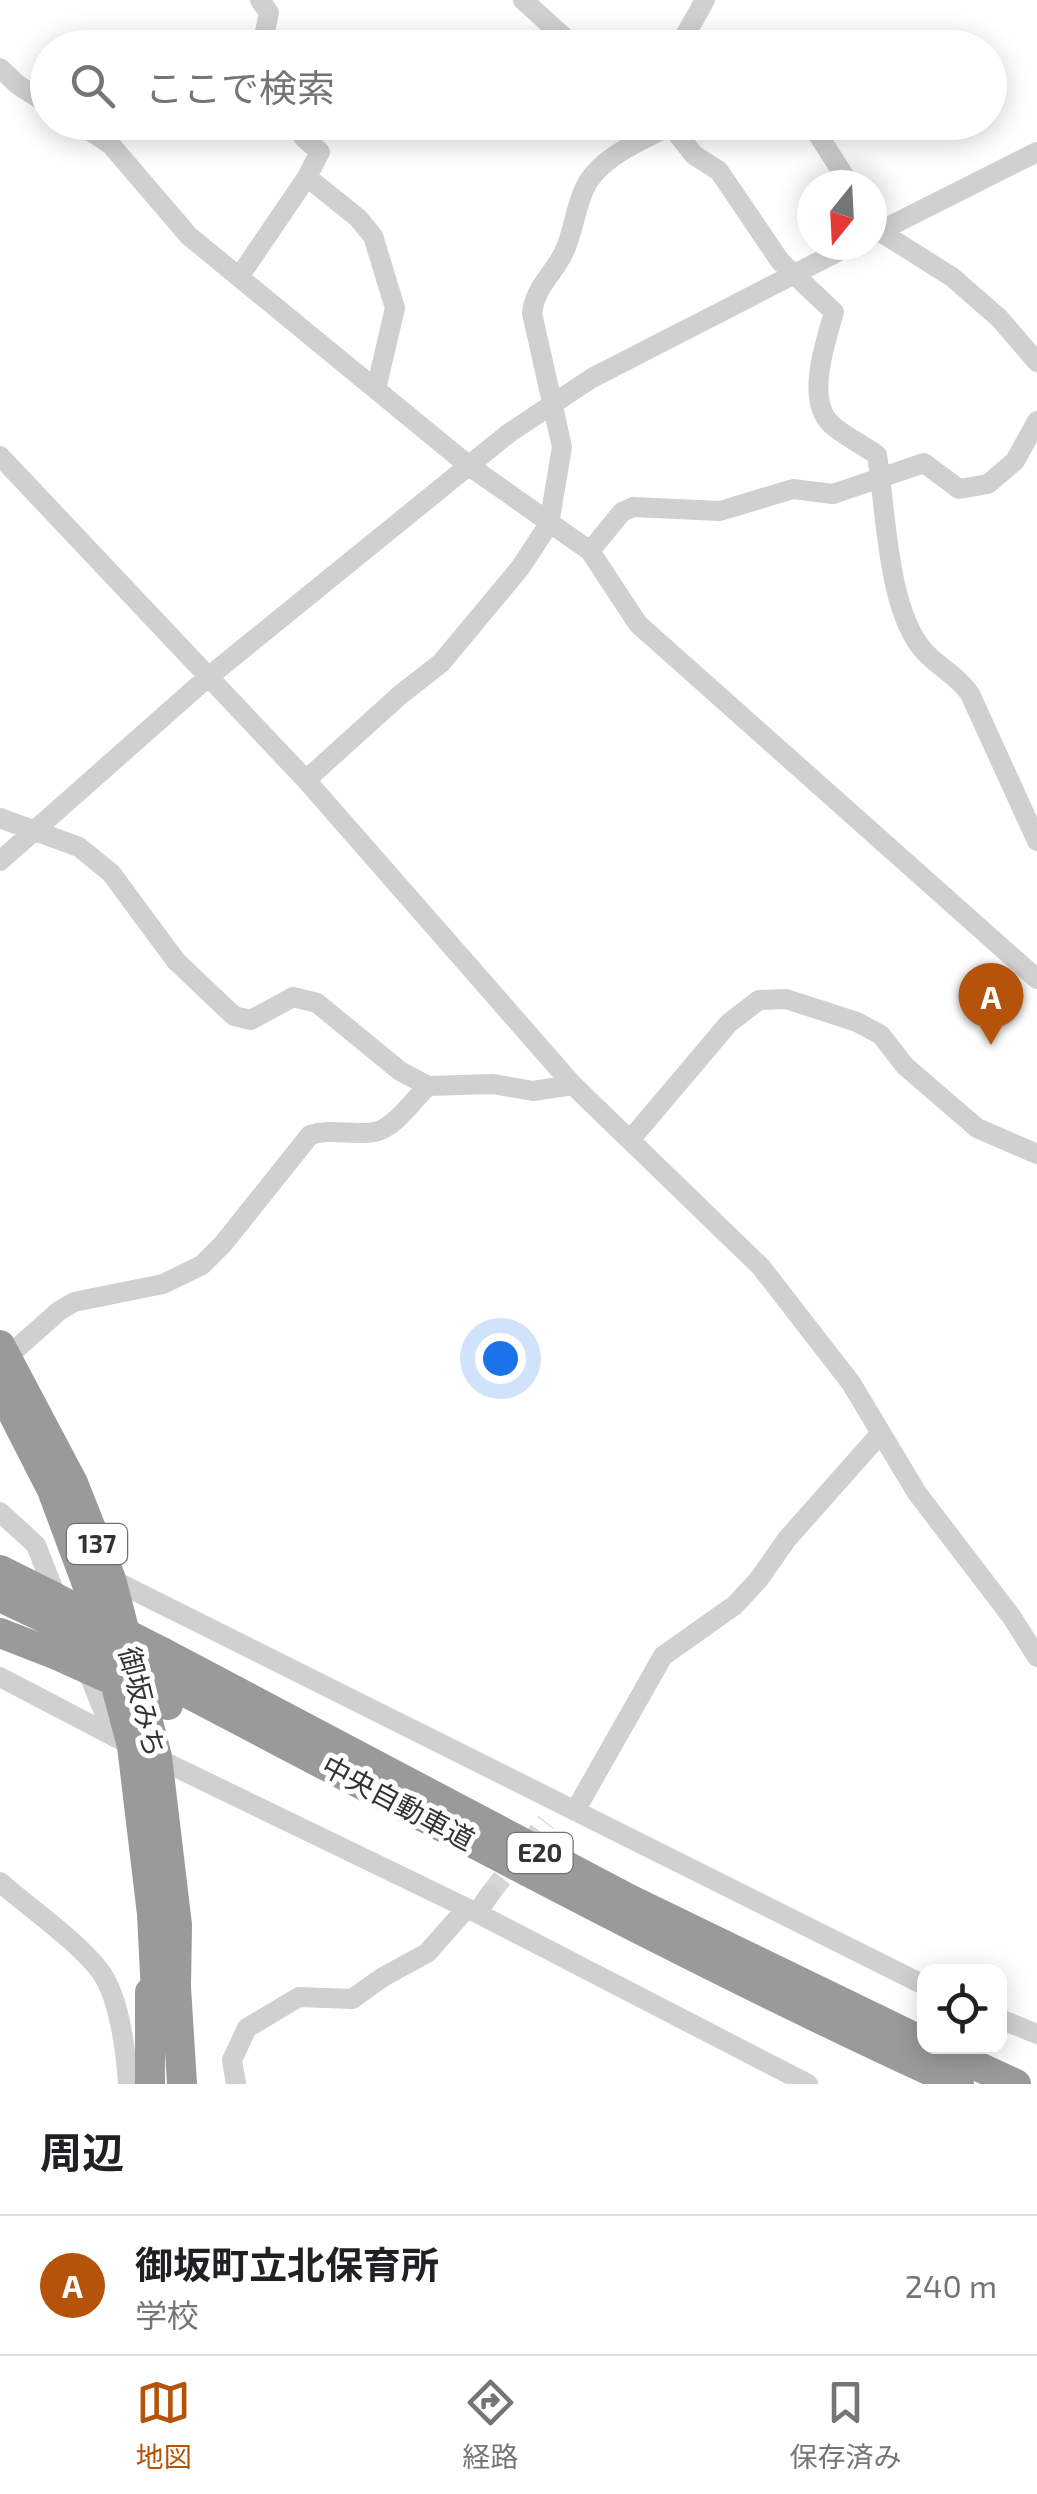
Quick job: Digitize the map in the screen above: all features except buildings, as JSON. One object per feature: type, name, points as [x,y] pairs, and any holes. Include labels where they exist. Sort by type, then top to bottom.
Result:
[{"type":"highway","name":"御坂みち","points":[[3,1351],[73,1484],[111,1579],[176,1988],[182,2084]]},
{"type":"highway","name":"御坂みち","points":[[0,1388],[52,1490],[82,1571],[135,1747]]},
{"type":"highway","name":"中央自動車道","points":[[0,1570],[52,1609],[165,1679],[612,1917],[825,2023],[959,2084]]},
{"type":"highway","name":"中央自動車道","points":[[0,1596],[52,1609]]},
{"type":"highway","points":[[0,1633],[57,1655],[165,1679]]},
{"type":"highway","name":"中央自動車道","points":[[165,1679],[917,2039]]},
{"type":"highway","name":"御坂みち","points":[[161,2084],[165,1920]]},
{"type":"highway","points":[[150,2084],[165,1920]]},
{"type":"highway","points":[[165,1920],[203,2084]]},
{"type":"highway","points":[[951,2054],[1016,2084]]},
{"type":"street","points":[[260,0],[269,13],[265,30]]},
{"type":"street","points":[[523,0],[556,30]]},
{"type":"street","points":[[689,30],[705,0]]},
{"type":"street","points":[[0,68],[30,93]]},
{"type":"street","points":[[105,140],[189,236],[468,465],[590,550],[638,624],[1036,976]]},
{"type":"street","points":[[239,277],[320,152],[306,140]]},
{"type":"street","points":[[306,780],[400,694],[441,663],[520,568],[549,524],[562,447],[532,314],[534,296],[564,252],[584,187],[616,154],[641,140]]},
{"type":"street","points":[[682,140],[694,155],[719,171],[780,262],[834,312],[817,374],[829,422],[877,454],[898,602],[924,651],[970,694],[1037,841]]},
{"type":"street","points":[[821,140],[840,170]]},
{"type":"street","points":[[887,223],[1037,152]]},
{"type":"street","points":[[307,177],[358,218],[373,236],[394,308],[376,389]]},
{"type":"street","points":[[887,237],[952,277],[999,318],[1037,362]]},
{"type":"street","points":[[0,861],[207,678],[468,465],[553,403],[648,348],[820,260]]},
{"type":"street","points":[[590,550],[622,512],[634,507],[720,511],[793,489],[833,494],[924,463],[959,489],[988,484],[1015,461],[1037,421]]},
{"type":"street","points":[[0,456],[306,780],[573,1084],[761,1267],[851,1383],[918,1492],[1037,1657]]},
{"type":"street","points":[[0,818],[79,847],[111,874],[176,961],[234,1016],[251,1020],[293,997],[317,1003],[400,1071],[428,1086],[493,1084],[533,1091],[573,1084]]},
{"type":"street","points":[[630,1140],[729,1023],[759,1000],[786,999],[881,1034],[905,1066],[976,1128],[1037,1154]]},
{"type":"street","points":[[3,1351],[74,1302],[163,1284],[202,1265],[310,1135],[325,1130],[374,1132],[386,1128],[428,1086]]},
{"type":"street","points":[[546,1822],[568,1808],[662,1656],[735,1605],[787,1539],[881,1433]]},
{"type":"street","points":[[0,1512],[36,1545],[135,1747]]},
{"type":"street","points":[[111,1579],[917,1982]]},
{"type":"street","points":[[0,1676],[135,1747],[472,1910],[808,2084]]},
{"type":"street","points":[[0,1882],[80,1951],[104,1977],[125,2042],[128,2084]]},
{"type":"street","points":[[236,2084],[232,2060],[247,2028],[300,1997],[352,1999],[427,1953],[490,1894]]},
{"type":"street","points":[[1007,2021],[1037,2034]]},
{"type":"tunnel","points":[[490,1894],[546,1822]]},
{"type":"place","name":"御坂町立北保育所","points":[[991,1045]]}]
